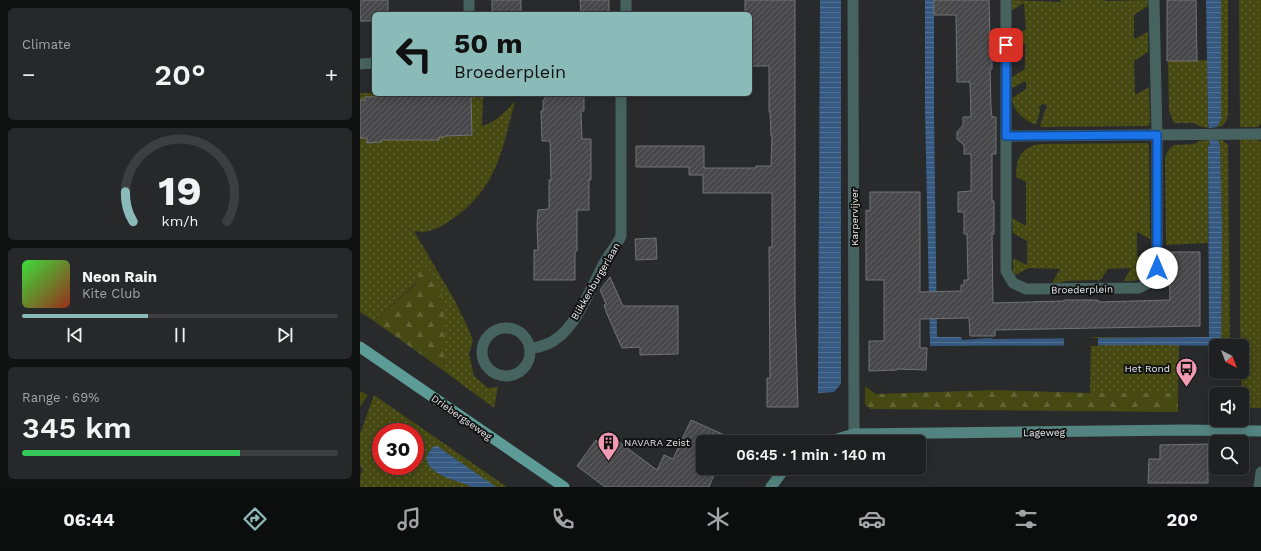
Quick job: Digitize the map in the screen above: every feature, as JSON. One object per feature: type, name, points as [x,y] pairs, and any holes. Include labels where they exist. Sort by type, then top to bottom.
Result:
[{"type":"main road","name":"Driebergseweg","points":[[360,347],[564,487]]},
{"type":"main road","name":"Lageweg","points":[[851,435],[1170,430],[1261,431]]},
{"type":"main road","points":[[771,487],[780,475]]},
{"type":"street","points":[[469,0],[469,12]]},
{"type":"street","points":[[626,0],[626,12]]},
{"type":"street","name":"Karpervijver","points":[[853,0],[854,434]]},
{"type":"street","name":"Broederplein","points":[[1006,0],[1006,271],[1013,283],[1026,289],[1139,288],[1152,281],[1157,268],[1157,135],[1154,0]]},
{"type":"street","points":[[360,64],[372,63]]},
{"type":"street","name":"Blikkenburgerlaan","points":[[530,349],[545,345],[556,339],[566,330],[588,295],[602,267],[619,241],[621,96]]},
{"type":"street","points":[[1006,136],[1261,134]]},
{"type":"street","points":[[501,328],[517,330],[524,335],[528,341],[530,349],[530,357],[527,365],[522,371],[507,377],[499,376],[492,372],[486,367],[482,360],[481,352],[483,343],[487,336],[493,331],[501,328]]},
{"type":"street","points":[[1259,487],[1261,472]]},
{"type":"green space","points":[[1012,0],[1061,2],[1060,0],[1148,0],[1148,6],[1134,15],[1134,39],[1148,32],[1148,52],[1134,61],[1135,95],[1149,87],[1150,122],[1148,126],[1040,127],[1044,112],[1047,108],[1046,105],[1043,104],[1039,107],[1040,111],[1036,125],[1027,121],[1020,115],[1014,107],[1012,98],[1026,89],[1026,81],[1012,88],[1011,78],[1025,69],[1025,43],[1011,52],[1011,38],[1026,29],[1024,3],[1011,11]]},
{"type":"green space","points":[[1221,0],[1228,0],[1228,115],[1225,123],[1222,126],[1217,127],[1221,58]]},
{"type":"green space","points":[[1239,0],[1261,0],[1261,124],[1258,127],[1240,127]]},
{"type":"green space","points":[[1207,60],[1209,128],[1199,126],[1194,123],[1174,123],[1169,111],[1168,61]]},
{"type":"green space","points":[[360,93],[372,93],[372,96],[483,96],[482,126],[496,119],[515,101],[507,134],[497,164],[482,191],[458,215],[446,224],[428,231],[414,231],[455,301],[469,330],[473,341],[469,354],[474,376],[488,388],[498,387],[494,408],[444,371],[445,349],[420,270],[415,284],[374,321],[360,312]]},
{"type":"green space","points":[[1240,138],[1258,139],[1261,142],[1261,408],[1249,408],[1249,387],[1241,387],[1241,379],[1249,379],[1249,339],[1241,339]]},
{"type":"green space","points":[[1221,139],[1228,145],[1230,339],[1221,339],[1222,230],[1220,145],[1218,140]]},
{"type":"green space","points":[[1209,140],[1208,243],[1166,245],[1165,161],[1167,154],[1170,148],[1174,145],[1195,144],[1199,141]]},
{"type":"green space","points":[[1148,143],[1150,239],[1137,232],[1137,256],[1150,264],[1149,270],[1145,277],[1134,281],[1124,281],[1131,268],[1108,269],[1099,282],[1098,280],[1052,283],[1060,269],[1029,268],[1015,275],[1013,270],[1013,258],[1027,265],[1027,241],[1013,233],[1012,218],[1026,226],[1026,182],[1016,177],[1017,165],[1021,154],[1024,151],[1029,147],[1041,144]]},
{"type":"green space","points":[[428,267],[440,291],[445,317],[444,371],[374,321],[415,285],[420,270]]},
{"type":"green space","points":[[1091,337],[1179,338],[1178,393],[1090,393]]},
{"type":"green space","points":[[865,386],[876,394],[996,390],[1090,393],[1178,393],[1178,412],[871,409],[865,405]]},
{"type":"green space","points":[[360,391],[368,395],[360,407]]},
{"type":"green space","points":[[374,395],[414,423],[372,423],[372,475],[424,475],[424,430],[507,487],[360,487],[360,476],[363,470],[360,465],[360,434]]},
{"type":"water","points":[[820,0],[841,0],[841,384],[834,392],[818,393]]},
{"type":"water","points":[[925,0],[934,0],[937,337],[961,337],[962,340],[991,338],[1209,337],[1208,147],[1210,144],[1209,140],[1218,140],[1220,145],[1222,230],[1221,339],[1209,339],[1209,346],[930,346],[925,109]]},
{"type":"water","points":[[1206,0],[1221,0],[1221,119],[1217,127],[1209,128],[1208,123]]},
{"type":"water","points":[[434,446],[437,446],[496,487],[471,487],[441,475],[429,466],[427,460],[428,453]]},
{"type":"pier","points":[[1064,338],[1098,338],[1098,346],[1064,346]]},
{"type":"building","points":[[388,0],[388,12],[372,12],[372,21],[360,21],[360,1]]},
{"type":"building","points":[[492,0],[521,0],[521,12],[492,12]]},
{"type":"building","points":[[580,0],[609,0],[609,12],[581,12]]},
{"type":"building","points":[[745,0],[795,0],[795,305],[798,407],[767,407],[767,378],[770,378],[769,247],[772,247],[772,193],[703,193],[703,175],[689,175],[689,167],[636,167],[636,146],[704,146],[704,168],[756,168],[756,166],[771,166],[772,136],[769,112],[769,66],[752,66],[752,12],[745,12]]},
{"type":"building","points":[[934,0],[989,0],[990,37],[992,37],[992,69],[990,69],[991,107],[992,117],[996,117],[996,154],[992,154],[992,201],[994,201],[994,234],[992,234],[993,303],[1064,300],[1098,300],[1098,302],[1170,300],[1169,252],[1200,252],[1200,326],[995,330],[995,336],[970,336],[969,318],[920,319],[920,348],[927,348],[926,370],[897,369],[869,371],[869,341],[884,341],[884,280],[866,280],[866,210],[870,211],[870,192],[920,192],[920,292],[961,291],[961,285],[964,285],[964,280],[968,280],[967,234],[964,234],[964,212],[958,212],[958,192],[971,191],[971,154],[964,154],[964,145],[957,139],[957,132],[963,125],[963,117],[971,117],[970,82],[957,82],[956,15],[934,15]]},
{"type":"building","points":[[1167,0],[1196,0],[1197,61],[1167,61]]},
{"type":"building","points":[[471,96],[472,135],[445,136],[439,137],[439,140],[381,140],[381,142],[367,143],[367,138],[360,138],[360,100],[365,100],[365,97]]},
{"type":"building","points":[[545,96],[584,96],[584,111],[581,111],[582,139],[591,139],[591,180],[589,180],[589,210],[577,210],[575,280],[534,280],[534,250],[538,250],[538,210],[549,209],[549,180],[551,180],[550,141],[542,141],[541,111],[543,111],[543,100],[545,100]]},
{"type":"building","points":[[656,238],[657,259],[636,260],[635,239]]},
{"type":"building","points":[[610,277],[623,306],[678,306],[678,354],[640,355],[640,347],[622,348],[607,314],[604,305],[606,304],[600,290]]},
{"type":"building","points":[[691,420],[724,435],[696,435],[696,475],[714,475],[709,487],[605,487],[577,466],[596,440],[611,452],[619,442],[657,470],[664,455],[673,459]]},
{"type":"building","points":[[1208,444],[1208,483],[1148,483],[1149,459],[1160,459],[1160,445]]},
{"type":"place","name":"Het Rond","points":[[1186,388]]},
{"type":"place","name":"NAVARA Zeist","points":[[609,462]]},
{"type":"route","points":[[1006,45],[1006,136],[1157,135],[1157,268]]}]
